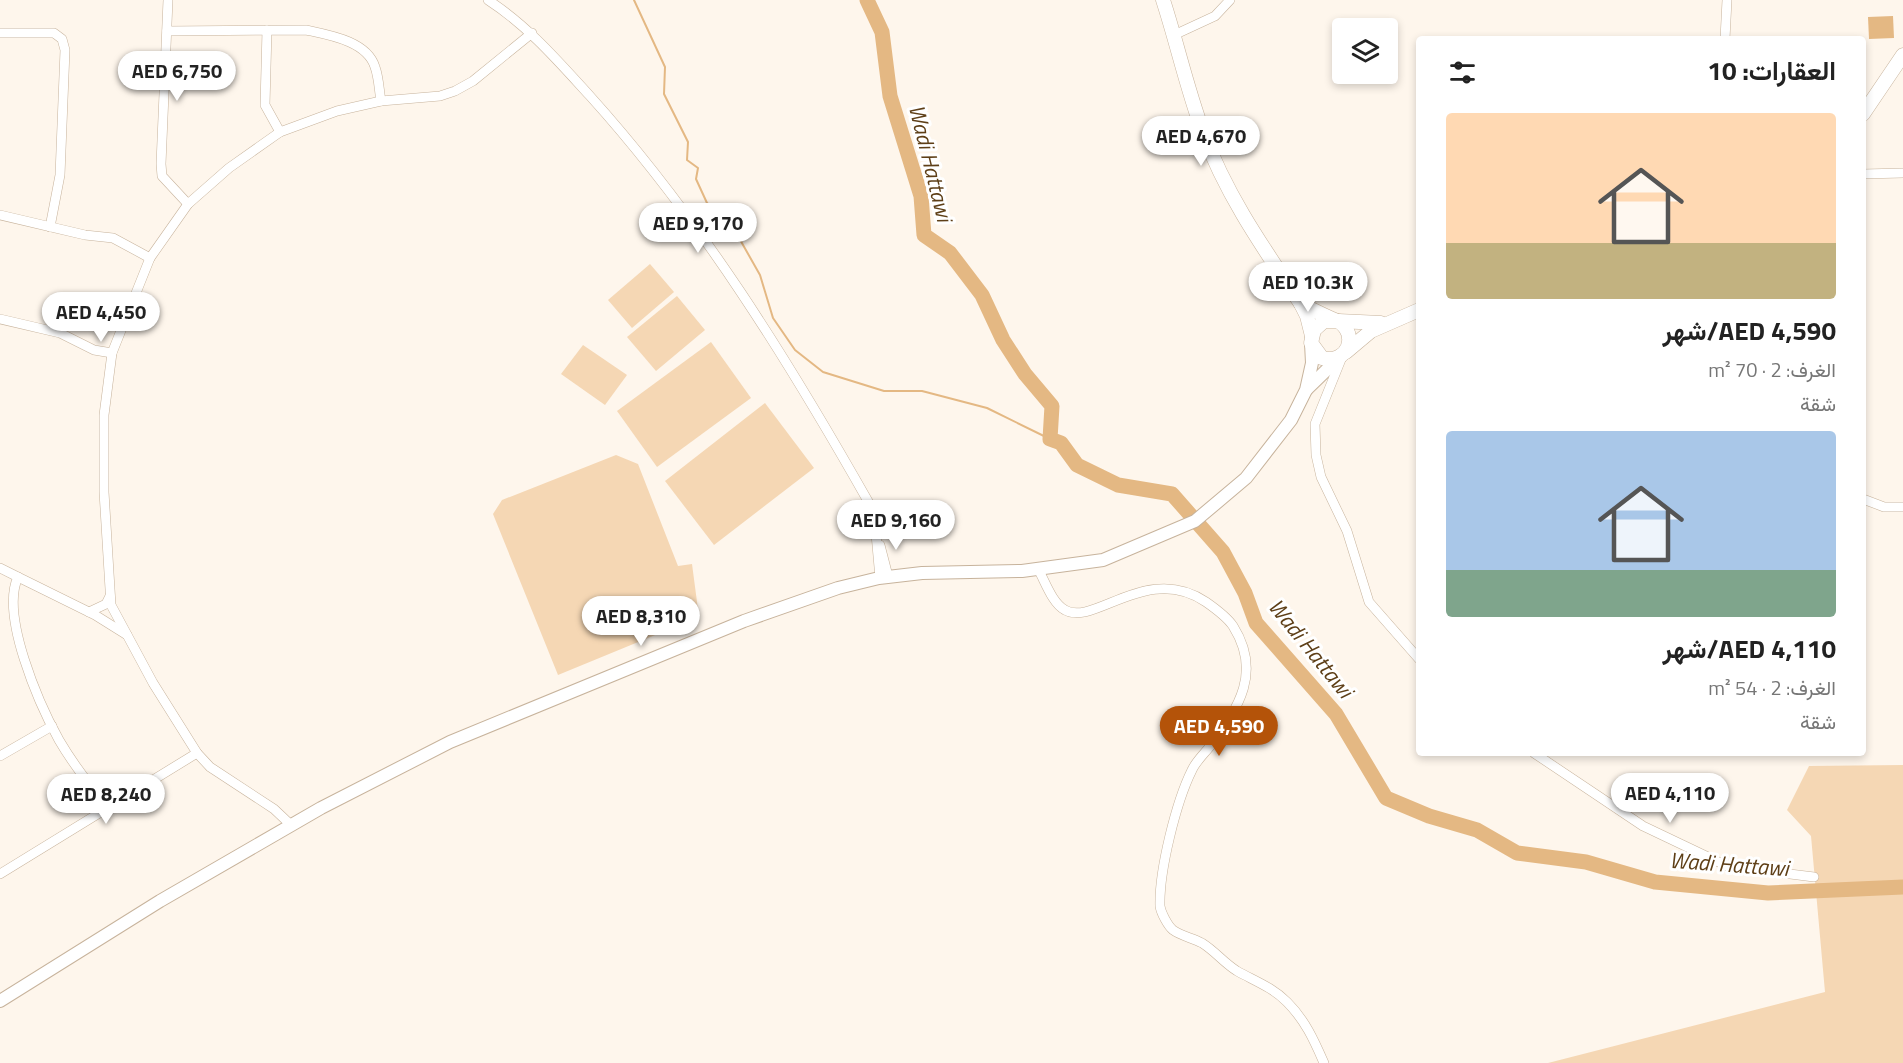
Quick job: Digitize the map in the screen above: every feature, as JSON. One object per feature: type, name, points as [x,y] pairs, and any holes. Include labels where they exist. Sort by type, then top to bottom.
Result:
[{"type":"main road","points":[[1162,0],[1203,131],[1225,184],[1301,304],[1307,316],[1311,340],[1322,358],[1342,355],[1371,331],[1416,311]]},
{"type":"main road","points":[[1866,110],[1903,55]]},
{"type":"main road","points":[[1301,304],[1343,325],[1350,336],[1348,348],[1342,355]]},
{"type":"main road","points":[[1311,340],[1318,325],[1324,321],[1386,323]]},
{"type":"street","points":[[168,0],[160,164],[162,176],[188,204]]},
{"type":"street","points":[[488,0],[532,33],[625,135],[703,237],[763,326],[869,503],[884,577]]},
{"type":"street","points":[[1174,35],[1215,16],[1230,0]]},
{"type":"street","points":[[1725,36],[1727,0]]},
{"type":"street","points":[[267,30],[265,105],[280,132]]},
{"type":"street","points":[[167,31],[306,30],[357,46],[368,54],[375,66],[381,101]]},
{"type":"street","points":[[0,33],[54,33],[62,39],[65,50],[60,175],[50,227]]},
{"type":"street","points":[[292,826],[274,809],[210,767],[197,753],[153,683],[111,605],[104,492],[104,415],[112,353],[150,258],[188,204],[229,168],[280,132],[337,111],[381,101],[433,97],[455,91],[473,81],[532,33]]},
{"type":"street","points":[[1866,169],[1879,173]]},
{"type":"street","points":[[1866,174],[1903,173]]},
{"type":"street","points":[[0,215],[113,238],[150,258]]},
{"type":"street","points":[[0,319],[60,333],[94,350],[112,353]]},
{"type":"street","points":[[0,1001],[160,902],[321,808],[450,742],[744,621],[838,588],[884,577],[1038,569],[1103,560],[1195,521],[1246,478],[1291,420],[1306,390],[1312,363],[1311,340]]},
{"type":"street","points":[[1306,390],[1342,355]]},
{"type":"street","points":[[1342,355],[1315,423],[1316,455],[1321,477],[1347,531],[1369,602],[1416,656]]},
{"type":"street","points":[[1866,500],[1884,507],[1903,507]]},
{"type":"street","points":[[0,568],[89,612],[128,635]]},
{"type":"street","points":[[1038,569],[1057,603],[1069,612],[1084,612],[1155,588],[1180,589],[1216,609],[1231,623],[1242,641],[1246,659],[1246,681],[1240,701],[1193,768],[1185,786],[1173,826],[1160,909],[1172,929],[1200,942],[1233,968],[1270,987],[1286,1001],[1302,1018],[1324,1063]]},
{"type":"street","points":[[18,577],[14,587],[16,622],[29,669],[52,726],[85,780],[108,807]]},
{"type":"street","points":[[89,612],[106,604],[111,594]]},
{"type":"street","points":[[0,756],[52,726]]},
{"type":"street","points":[[0,874],[197,753]]},
{"type":"street","points":[[1538,756],[1643,826],[1727,866],[1814,877]]},
{"type":"shaded area","points":[[1893,16],[1894,38],[1869,39],[1868,17]]},
{"type":"shaded area","points":[[650,264],[674,292],[632,328],[608,300]]},
{"type":"shaded area","points":[[677,296],[705,330],[656,371],[627,337]]},
{"type":"shaded area","points":[[711,342],[751,398],[657,467],[617,411]]},
{"type":"shaded area","points":[[583,345],[627,375],[605,405],[561,374]]},
{"type":"shaded area","points":[[765,403],[814,468],[714,545],[665,481]]},
{"type":"shaded area","points":[[616,455],[638,464],[678,566],[692,564],[699,617],[558,675],[493,514],[502,500]]},
{"type":"shaded area","points":[[1903,765],[1903,1063],[1548,1063],[1825,992],[1811,836],[1787,810],[1809,766]]},
{"type":"waterway","points":[[634,0],[665,67],[664,94],[688,142],[687,160],[698,168],[696,179],[707,203],[734,229],[760,275],[773,318],[795,350],[823,372],[884,391],[922,391],[987,408],[1050,439]]},
{"type":"waterway","name":"Wadi Hattawi","points":[[867,0],[882,32],[890,96],[921,196],[924,235],[950,253],[982,295],[1003,340],[1025,374],[1052,406],[1050,439],[1061,443],[1077,465],[1118,485],[1172,494],[1223,552],[1245,593],[1256,623],[1336,714],[1386,798],[1429,816],[1477,830],[1517,853],[1586,862],[1655,882],[1768,893],[1903,887]]}]
